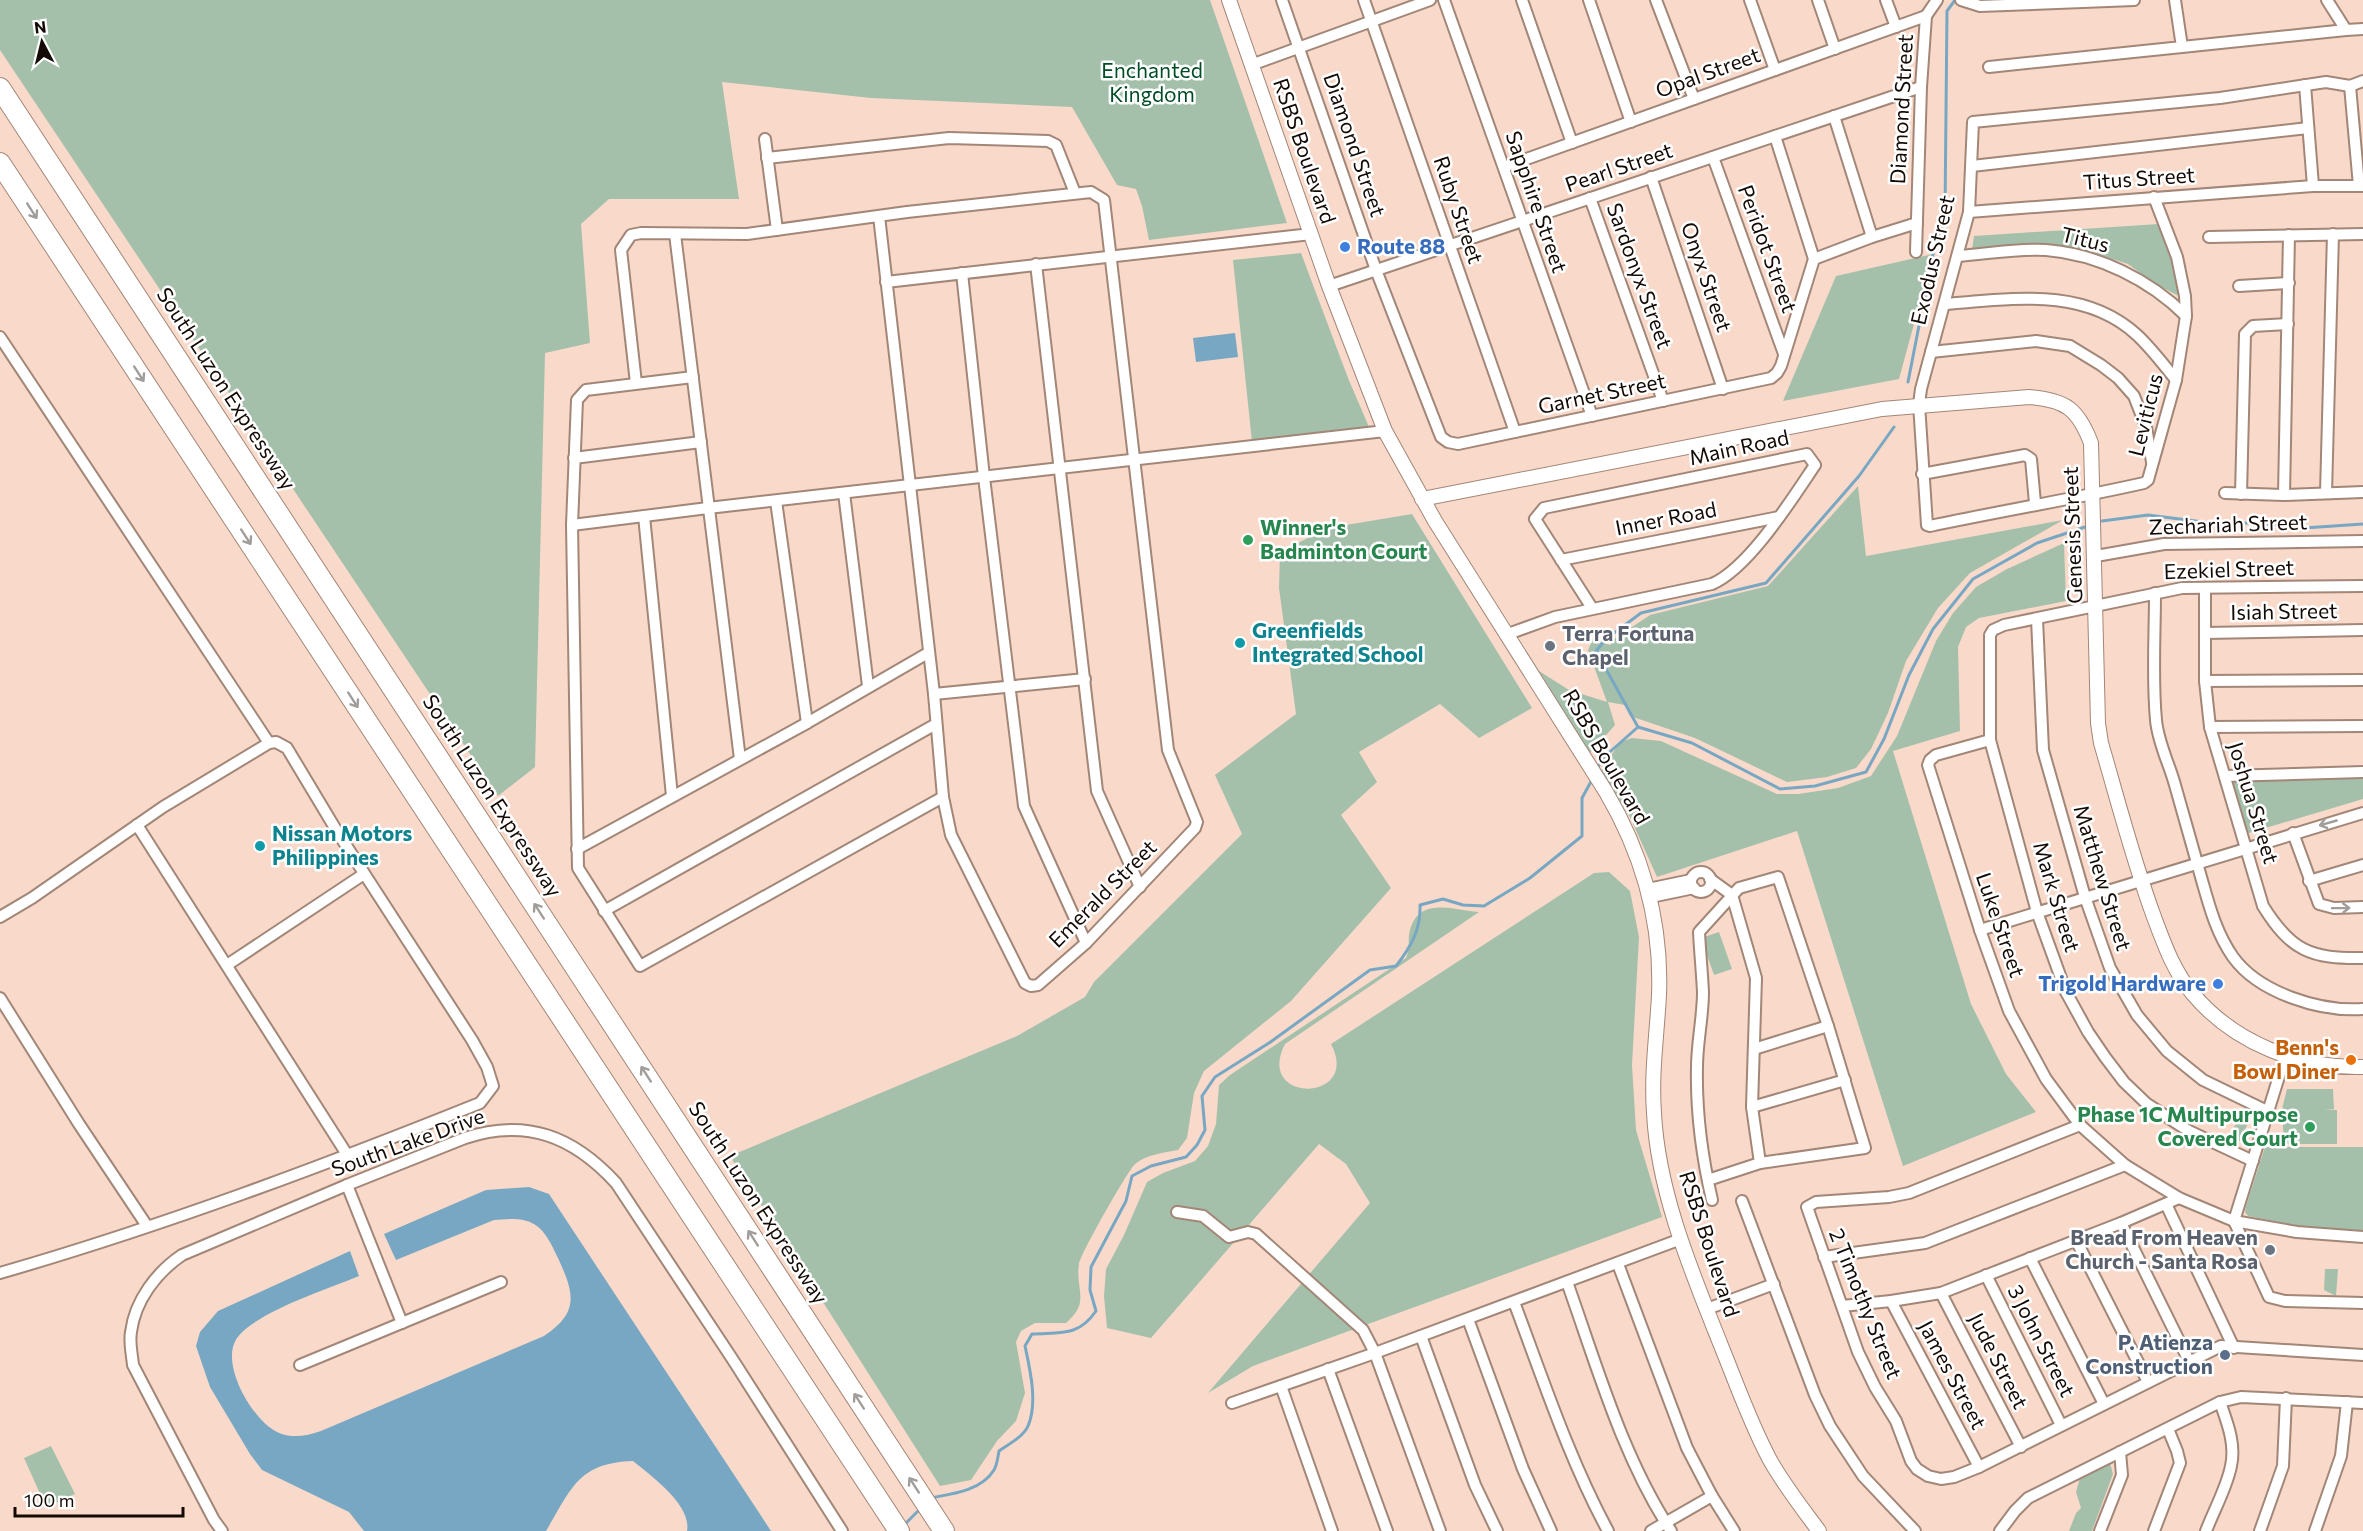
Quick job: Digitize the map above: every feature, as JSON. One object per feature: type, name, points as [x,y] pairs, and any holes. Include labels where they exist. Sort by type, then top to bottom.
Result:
[{"type":"highway","name":"South Luzon Expressway","points":[[0,88],[940,1525]]},
{"type":"highway","points":[[0,163],[899,1531]]},
{"type":"street","name":"RSBS Boulevard","points":[[1229,0],[1329,286],[1385,431],[1422,499],[1622,820],[1650,893],[1657,927],[1659,960],[1653,1069],[1654,1113],[1658,1149],[1672,1212],[1746,1409],[1770,1460],[1819,1531]]},
{"type":"street","name":"Diamond Street","points":[[1282,0],[1376,270],[1441,437]]},
{"type":"street","name":"Ruby Street","points":[[1364,0],[1515,432]]},
{"type":"street","points":[[1251,65],[1430,0]]},
{"type":"street","name":"Sapphire Street","points":[[1444,0],[1592,416]]},
{"type":"street","points":[[1522,0],[1572,143]]},
{"type":"street","points":[[1588,0],[1631,122]]},
{"type":"street","points":[[1656,0],[1694,99]]},
{"type":"street","points":[[1750,0],[1775,70]]},
{"type":"street","points":[[1818,0],[1835,49]]},
{"type":"street","points":[[1886,0],[1896,27]]},
{"type":"street","name":"Diamond Street","points":[[1916,252],[1921,87],[1926,16],[1937,0]]},
{"type":"street","points":[[1961,0],[1980,6],[2134,0]]},
{"type":"street","points":[[2175,0],[2182,47]]},
{"type":"street","points":[[2327,0],[2346,30]]},
{"type":"street","name":"Opal Street","points":[[1504,167],[1926,16]]},
{"type":"street","points":[[1989,68],[2363,29]]},
{"type":"street","points":[[2313,186],[2305,85],[2326,82],[2350,86],[2363,81]]},
{"type":"street","name":"Exodus Street","points":[[1919,404],[1969,212],[1973,122],[2220,98],[2305,85]]},
{"type":"street","points":[[2350,86],[2361,186]]},
{"type":"street","name":"Pearl Street","points":[[1329,286],[1921,87]]},
{"type":"street","points":[[1834,116],[1872,237]]},
{"type":"street","points":[[1972,166],[2308,129]]},
{"type":"street","points":[[1775,136],[1814,259],[1784,354]]},
{"type":"street","points":[[767,158],[949,138],[1048,141],[1056,146],[1075,193]]},
{"type":"street","points":[[765,139],[777,230]]},
{"type":"street","name":"Peridot Street","points":[[1713,157],[1784,354]]},
{"type":"street","name":"Onyx Street","points":[[1651,177],[1723,389]]},
{"type":"street","name":"Titus Street","points":[[1969,212],[2313,186],[2361,186]]},
{"type":"street","points":[[636,383],[621,250],[631,235],[641,233],[747,234],[879,216],[1091,192],[1104,200],[1134,461]]},
{"type":"street","name":"Leviticus","points":[[1919,404],[1925,520],[1930,526],[2035,503],[2094,494],[2144,483],[2148,480],[2176,380],[2186,316],[2186,296],[2177,257],[2154,197]]},
{"type":"street","name":"Sardonyx Street","points":[[1590,198],[1663,401]]},
{"type":"street","points":[[693,377],[586,390],[580,393],[577,399],[572,525],[578,868],[640,966],[943,797],[934,694],[879,216]]},
{"type":"street","points":[[1814,259],[1917,223]]},
{"type":"street","points":[[675,234],[740,759]]},
{"type":"street","points":[[886,282],[1311,234]]},
{"type":"street","points":[[2326,493],[2333,234]]},
{"type":"street","points":[[2209,237],[2363,234]]},
{"type":"street","points":[[2284,495],[2289,235]]},
{"type":"street","name":"Titus","points":[[1958,256],[2045,250],[2075,255],[2109,265],[2150,285],[2186,316]]},
{"type":"street","points":[[1036,264],[1097,791],[1140,887]]},
{"type":"street","points":[[962,273],[1024,806],[1086,943]]},
{"type":"street","points":[[2239,286],[2289,283]]},
{"type":"street","points":[[1945,304],[2030,297],[2067,301],[2086,306],[2106,314],[2138,336],[2176,380]]},
{"type":"street","points":[[2241,494],[2245,334],[2253,326],[2288,324]]},
{"type":"street","points":[[0,337],[269,743]]},
{"type":"street","points":[[1931,351],[2036,340],[2070,346],[2102,365],[2118,378],[2133,396],[2146,427],[2153,467]]},
{"type":"street","name":"Garnet Street","points":[[1441,437],[1448,442],[1458,444],[1771,378],[1777,373],[1784,354]]},
{"type":"street","name":"Genesis Street","points":[[1422,499],[1460,491],[1482,481],[1516,472],[1542,474],[1830,418],[1919,404],[2029,397],[2051,399],[2071,408],[2084,424],[2091,443],[2096,556],[2098,723],[2101,743],[2141,880],[2169,958],[2192,993],[2213,1014],[2244,1036],[2285,1057],[2330,1066],[2363,1067]]},
{"type":"street","points":[[572,525],[708,507],[1134,461],[1385,431]]},
{"type":"street","points":[[574,458],[700,442]]},
{"type":"street","name":"Main Road","points":[[1508,634],[1555,617],[1712,584],[1725,578],[1736,569],[1779,517],[1815,465],[1807,454],[1544,508],[1535,519],[1592,608]]},
{"type":"street","points":[[1922,474],[2025,455],[2031,459],[2035,503]]},
{"type":"street","name":"Emerald Street","points":[[943,797],[951,835],[1025,983],[1031,986],[1038,985],[1086,943],[1195,828],[1197,822],[1168,750],[1134,461]]},
{"type":"street","points":[[2224,494],[2284,495],[2363,492]]},
{"type":"street","points":[[844,493],[868,686]]},
{"type":"street","points":[[776,501],[807,723]]},
{"type":"street","points":[[644,516],[672,796]]},
{"type":"street","name":"Inner Road","points":[[1561,560],[1779,517]]},
{"type":"street","name":"Zechariah Street","points":[[2096,556],[2164,544],[2363,541]]},
{"type":"street","name":"Ezekiel Street","points":[[1993,630],[2004,625],[2096,608],[2155,592],[2182,588],[2363,586]]},
{"type":"street","name":"Joshua Street","points":[[2205,588],[2205,681],[2210,727],[2263,906],[2278,930],[2299,949],[2340,959],[2363,958]]},
{"type":"street","points":[[2155,592],[2156,721],[2162,750],[2174,781],[2216,928],[2234,958],[2254,977],[2278,992],[2301,1002],[2343,1011],[2363,1010]]},
{"type":"street","name":"Matthew Street","points":[[2037,619],[2043,750],[2085,897],[2110,968],[2138,1015],[2167,1051],[2203,1080],[2267,1111]]},
{"type":"street","name":"Mark Street","points":[[1993,630],[1989,640],[1990,740],[2037,912],[2066,992],[2088,1032],[2124,1082],[2147,1104],[2189,1131],[2253,1161]]},
{"type":"street","name":"Isiah Street","points":[[2205,633],[2363,630]]},
{"type":"street","points":[[576,849],[807,723],[928,653]]},
{"type":"street","points":[[934,694],[1084,679]]},
{"type":"street","points":[[2205,681],[2363,680]]},
{"type":"street","points":[[604,911],[936,724]]},
{"type":"street","points":[[2210,727],[2363,726]]},
{"type":"street","name":"Luke Street","points":[[1990,740],[1936,755],[1928,765],[1980,930],[2009,1011],[2046,1079],[2080,1125],[2125,1165],[2179,1198],[2234,1221],[2297,1232],[2363,1238]]},
{"type":"street","points":[[0,917],[32,898],[137,825],[269,743],[276,742],[287,748],[364,874],[472,1040],[488,1067],[493,1086],[480,1103],[348,1156],[147,1226],[0,1273]]},
{"type":"street","points":[[2225,776],[2363,772]]},
{"type":"street","points":[[1980,930],[2363,813]]},
{"type":"street","points":[[137,825],[348,1156]]},
{"type":"street","points":[[2293,833],[2319,904],[2334,908],[2363,907]]},
{"type":"street","points":[[2309,881],[2363,864]]},
{"type":"street","points":[[1696,886],[1695,874],[1702,872],[1732,895],[1756,978],[1752,1107],[1760,1163]]},
{"type":"street","points":[[227,965],[364,874]]},
{"type":"street","points":[[1708,1180],[1760,1163],[1865,1148],[1828,1026],[1778,877],[1739,888],[1699,932],[1703,994],[1697,1075],[1702,1140],[1708,1180],[1712,1200]]},
{"type":"street","points":[[1650,893],[1709,886],[1710,879]]},
{"type":"street","points":[[1696,886],[1735,910]]},
{"type":"street","points":[[0,998],[79,1124],[147,1226]]},
{"type":"street","points":[[1754,1049],[1828,1026]]},
{"type":"street","points":[[2285,1057],[2234,1221],[2269,1297],[2285,1301],[2363,1303]]},
{"type":"street","points":[[1752,1107],[1845,1080]]},
{"type":"street","name":"2 Timothy Street","points":[[2080,1125],[1909,1193],[1889,1197],[1811,1203],[1807,1207],[1866,1370],[1896,1421],[1911,1461],[1917,1469],[1928,1476],[1941,1479],[1954,1477],[1979,1467],[2221,1346],[2363,1355]]},
{"type":"street","name":"South Lake Drive","points":[[222,1531],[214,1520],[133,1365],[130,1342],[136,1314],[155,1279],[165,1267],[182,1255],[347,1185],[481,1133],[521,1129],[541,1133],[582,1151],[600,1165],[616,1183],[843,1531]]},
{"type":"street","points":[[1824,1257],[1925,1243],[2125,1165]]},
{"type":"street","points":[[347,1185],[402,1323]]},
{"type":"street","points":[[1842,1306],[1941,1293],[2179,1198]]},
{"type":"street","points":[[1742,1201],[1815,1395],[1830,1426],[1863,1476],[1915,1531]]},
{"type":"street","points":[[2166,1204],[2234,1348]]},
{"type":"street","points":[[1177,1212],[1203,1216],[1229,1237],[1248,1232],[1256,1234],[1363,1330],[1375,1353],[1440,1531]]},
{"type":"street","points":[[2121,1223],[2190,1361]]},
{"type":"street","points":[[1232,1402],[1375,1353],[1682,1239]]},
{"type":"street","points":[[2076,1240],[2148,1382]]},
{"type":"street","points":[[2030,1258],[2104,1404]]},
{"type":"street","points":[[1618,1264],[1672,1414],[1712,1496],[1734,1531]]},
{"type":"street","name":"3 John Street","points":[[1986,1275],[2061,1425]]},
{"type":"street","points":[[300,1365],[501,1282]]},
{"type":"street","points":[[1567,1282],[1621,1432],[1639,1473],[1668,1527]]},
{"type":"street","points":[[1707,1309],[1774,1284]]},
{"type":"street","name":"Jude Street","points":[[1941,1293],[2020,1447]]},
{"type":"street","name":"James Street","points":[[1891,1301],[1979,1467]]},
{"type":"street","points":[[1514,1302],[1591,1500],[1608,1531]]},
{"type":"street","points":[[1468,1319],[1523,1468],[1551,1531]]},
{"type":"street","points":[[1421,1336],[1475,1485],[1497,1531]]},
{"type":"street","points":[[1328,1369],[1387,1531]]},
{"type":"street","points":[[1281,1386],[1332,1531]]},
{"type":"street","points":[[2000,1531],[2028,1498],[2220,1402],[2241,1396],[2363,1402]]},
{"type":"street","points":[[2260,1531],[2283,1466],[2286,1398]]},
{"type":"street","points":[[2315,1531],[2342,1456],[2347,1401]]},
{"type":"street","points":[[2206,1531],[2232,1466],[2229,1429],[2220,1402]]},
{"type":"street","points":[[2154,1531],[2180,1463],[2168,1429]]},
{"type":"street","points":[[2100,1531],[2122,1475],[2120,1452]]},
{"type":"street","points":[[1651,1531],[1668,1527],[1712,1496]]},
{"type":"green space","name":"Enchanted Kingdom","points":[[0,0],[1210,0],[1287,223],[1149,240],[1136,189],[1117,185],[1072,107],[871,98],[722,82],[739,199],[609,199],[581,224],[590,343],[545,353],[535,767],[498,796],[0,50]]},
{"type":"green space","points":[[2159,224],[2173,262],[2179,296],[2155,284],[2128,264],[2097,254],[2045,247],[1972,250],[1974,236]]},
{"type":"green space","points":[[1301,253],[1369,427],[1252,442],[1233,260]]},
{"type":"green space","points":[[1933,254],[1899,379],[1783,401],[1836,276]]},
{"type":"green space","points":[[1858,486],[1866,556],[2063,520],[1970,573],[1938,608],[1906,661],[1888,713],[1871,749],[1856,768],[1827,777],[1787,782],[1695,738],[1630,716],[1625,705],[1608,702],[1615,725],[1590,753],[1539,671],[1569,690],[1607,702],[1588,650],[1593,639],[1610,645],[1614,639],[1650,615],[1768,586]]},
{"type":"green space","points":[[1412,514],[1532,708],[1479,738],[1440,704],[1359,752],[1377,782],[1341,815],[1391,888],[1291,1001],[1204,1071],[1194,1093],[1187,1138],[1178,1150],[1150,1156],[1135,1164],[1095,1230],[1079,1264],[1080,1302],[1074,1316],[1066,1323],[1035,1323],[1021,1331],[1016,1342],[1025,1393],[1016,1421],[997,1441],[971,1480],[940,1486],[730,1156],[1017,1036],[1085,997],[1094,982],[1242,834],[1215,775],[1296,714],[1279,588],[1280,552],[1328,528]]},
{"type":"green space","points":[[2064,543],[2066,601],[1979,618],[1966,627],[1958,647],[1960,731],[1893,751],[1971,1004],[2006,1074],[2036,1112],[1903,1166],[1797,831],[1657,877],[1630,817],[1601,771],[1620,742],[1632,738],[1661,741],[1777,794],[1798,794],[1838,788],[1871,776],[1897,736],[1936,641],[1953,613],[1976,587],[2007,569]]},
{"type":"green space","points":[[2363,777],[2363,799],[2242,835],[2226,782]]},
{"type":"green space","points":[[1609,872],[1630,891],[1639,937],[1632,1065],[1636,1130],[1662,1217],[1253,1366],[1208,1393],[1370,1203],[1346,1164],[1319,1144],[1151,1338],[1107,1328],[1104,1296],[1106,1269],[1147,1182],[1163,1173],[1195,1161],[1208,1146],[1216,1124],[1219,1085],[1230,1075],[1406,958],[1410,930],[1421,913],[1438,908],[1479,912],[1285,1044],[1279,1064],[1283,1078],[1294,1086],[1308,1089],[1322,1086],[1333,1077],[1337,1063],[1331,1044],[1594,873]]},
{"type":"green space","points":[[1719,932],[1732,969],[1714,975],[1701,938]]},
{"type":"green space","name":"Phase 1C Multipurpose Covered Court","points":[[2287,1089],[2333,1089],[2334,1109],[2324,1109],[2337,1110],[2337,1144],[2284,1144],[2282,1109]]},
{"type":"green space","points":[[2241,1111],[2251,1116],[2240,1141],[2230,1137]]},
{"type":"green space","points":[[2265,1147],[2363,1147],[2363,1231],[2304,1227],[2248,1216],[2245,1212],[2246,1206]]},
{"type":"green space","points":[[2325,1269],[2338,1269],[2336,1296],[2324,1290]]},
{"type":"green space","points":[[51,1446],[75,1494],[46,1507],[24,1458]]},
{"type":"green space","points":[[2110,1463],[2113,1474],[2092,1531],[2069,1531],[2076,1513],[2081,1508],[2076,1492],[2081,1474]]},
{"type":"water","points":[[1235,333],[1238,357],[1196,362],[1193,338]]},
{"type":"water","points":[[529,1187],[549,1194],[771,1531],[687,1531],[687,1521],[677,1501],[633,1461],[600,1467],[588,1473],[570,1490],[546,1531],[364,1531],[349,1512],[262,1470],[250,1454],[210,1387],[196,1346],[200,1332],[218,1311],[350,1251],[359,1276],[294,1302],[260,1319],[246,1328],[237,1338],[233,1349],[232,1362],[241,1390],[258,1416],[268,1426],[277,1432],[294,1436],[321,1431],[544,1336],[564,1319],[570,1301],[568,1282],[548,1239],[538,1227],[525,1220],[494,1220],[396,1260],[384,1234],[486,1190]]},
{"type":"waterway","points":[[1908,382],[1933,254],[1945,214],[1947,11],[1955,0]]},
{"type":"waterway","points":[[1638,727],[1596,651],[1606,639],[1641,613],[1766,583],[1859,476],[1894,427]]},
{"type":"waterway","points":[[2102,521],[2148,515],[2211,523],[2258,523],[2304,528],[2363,524]]},
{"type":"waterway","points":[[1597,769],[1603,758],[1638,727],[1692,743],[1780,789],[1815,786],[1866,772],[1884,739],[1909,675],[1933,629],[1973,579],[2037,543],[2085,527]]},
{"type":"waterway","points":[[930,1498],[965,1490],[982,1483],[994,1470],[999,1451],[1026,1430],[1031,1417],[1033,1397],[1025,1346],[1032,1334],[1068,1332],[1082,1325],[1096,1311],[1090,1290],[1091,1267],[1126,1201],[1132,1176],[1151,1166],[1186,1157],[1197,1145],[1205,1130],[1202,1096],[1215,1077],[1269,1043],[1370,970],[1396,966],[1414,937],[1419,922],[1420,905],[1443,899],[1463,905],[1484,906],[1530,878],[1582,836],[1582,798],[1593,778]]},
{"type":"waterway","points":[[903,1526],[920,1509]]},
{"type":"place","name":"Route 88","points":[[1345,247]]},
{"type":"place","name":"Winner's Badminton Court","points":[[1248,540]]},
{"type":"place","name":"Greenfields Integrated School","points":[[1240,643]]},
{"type":"place","name":"Terra Fortuna Chapel","points":[[1550,646]]},
{"type":"place","name":"Nissan Motors Philippines","points":[[260,846]]},
{"type":"place","name":"Trigold Hardware","points":[[2218,984]]},
{"type":"place","name":"Benn's Bowl Diner","points":[[2351,1060]]},
{"type":"place","name":"Phase 1C Multipurpose Covered Court","points":[[2310,1127]]},
{"type":"place","name":"Bread From Heaven Church - Santa Rosa","points":[[2270,1250]]},
{"type":"place","name":"P. Atienza Construction","points":[[2225,1355]]}]
